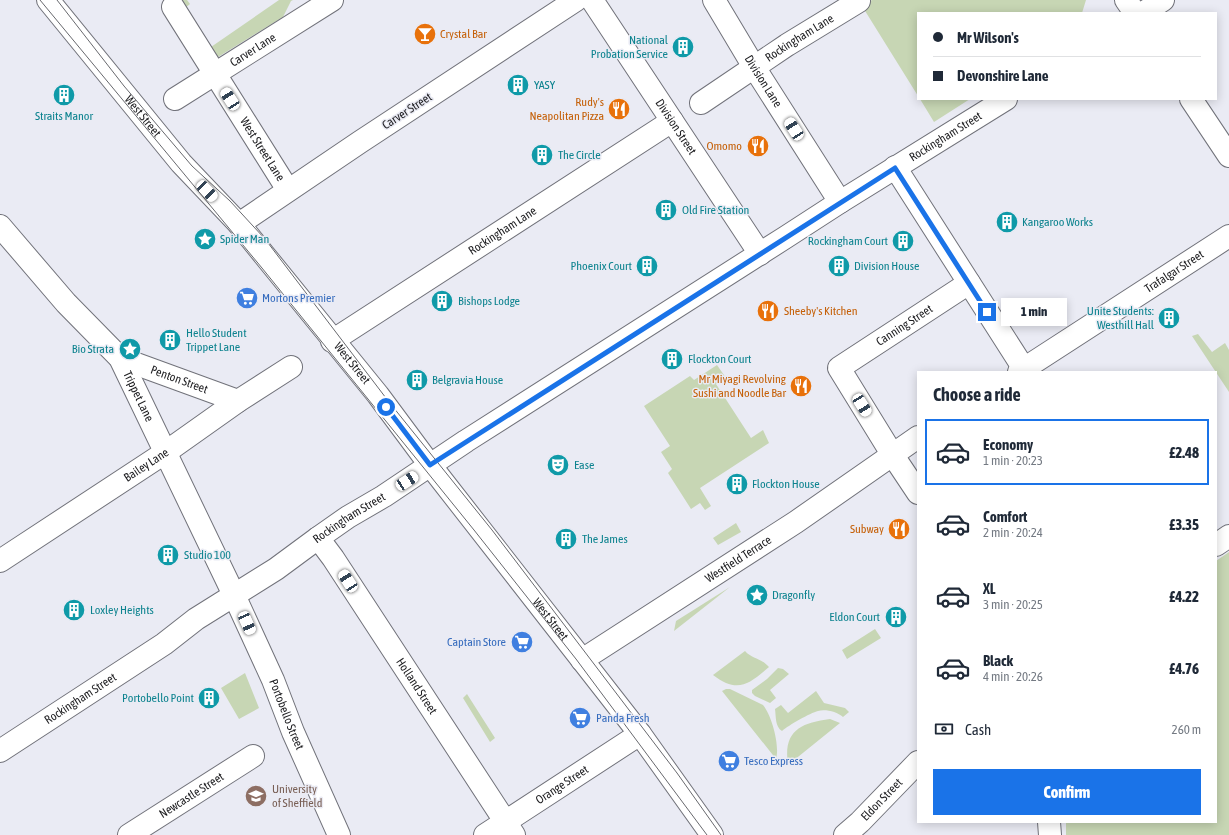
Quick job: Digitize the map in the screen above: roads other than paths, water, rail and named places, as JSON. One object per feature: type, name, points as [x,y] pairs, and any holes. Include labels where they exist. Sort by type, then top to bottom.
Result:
[{"type":"street","name":"West Street","points":[[48,0],[181,163],[239,224],[378,395],[430,465],[640,734],[712,835]]},
{"type":"street","name":"Carver Lane","points":[[175,99],[332,0]]},
{"type":"street","name":"Carver Street","points":[[239,224],[576,0]]},
{"type":"street","name":"Division Street","points":[[592,0],[760,254]]},
{"type":"street","name":"Division Lane","points":[[714,0],[754,67],[840,202]]},
{"type":"street","points":[[1126,0],[1134,12]]},
{"type":"street","points":[[1145,12],[1163,0]]},
{"type":"street","name":"Rockingham Lane","points":[[701,103],[754,67],[859,1]]},
{"type":"street","name":"West Street Lane","points":[[173,7],[288,190]]},
{"type":"street","name":"Rockingham Street","points":[[0,751],[164,644],[196,619],[276,569],[318,538],[430,465],[840,202],[1004,100]]},
{"type":"street","points":[[1192,100],[1229,156]]},
{"type":"street","name":"Rockingham Lane","points":[[332,340],[672,121]]},
{"type":"street","points":[[895,168],[969,283],[1023,371]]},
{"type":"street","name":"Trippet Lane","points":[[0,226],[66,303],[120,358],[234,595]]},
{"type":"street","name":"Trafalgar Street","points":[[1023,371],[1229,236]]},
{"type":"street","name":"Canning Street","points":[[892,454],[839,368],[969,283]]},
{"type":"street","name":"Penton Street","points":[[120,358],[238,401]]},
{"type":"street","name":"Bailey Lane","points":[[0,561],[166,452],[238,401],[291,367]]},
{"type":"street","points":[[917,438],[892,454],[917,492]]},
{"type":"street","name":"Westfield Terrace","points":[[582,660],[796,522],[892,454]]},
{"type":"street","points":[[1217,544],[1229,536]]},
{"type":"street","name":"Holland Street","points":[[318,538],[333,558],[510,828]]},
{"type":"street","name":"Portobello Street","points":[[234,595],[273,680],[293,732],[339,835]]},
{"type":"street","name":"Orange Street","points":[[484,835],[510,828],[640,734]]},
{"type":"street","name":"Newcastle Street","points":[[129,835],[253,756]]},
{"type":"street","name":"Eldon Street","points":[[845,835],[860,822],[917,763]]},
{"type":"street","points":[[1049,823],[1050,835]]},
{"type":"tram line","points":[[40,0],[262,268],[474,530],[576,659],[707,835]]},
{"type":"tram line","points":[[57,0],[124,86],[192,166],[230,201],[265,239],[389,402],[492,530],[677,773],[721,835]]},
{"type":"place","name":"Crystal Bar","points":[[425,34]]},
{"type":"place","name":"National Probation Service","points":[[683,47]]},
{"type":"place","name":"YASY","points":[[518,85]]},
{"type":"place","name":"Straits Manor","points":[[64,95]]},
{"type":"place","name":"Rudy's Neapolitan Pizza","points":[[619,109]]},
{"type":"place","name":"Omomo","points":[[758,146]]},
{"type":"place","name":"The Circle","points":[[542,155]]},
{"type":"place","name":"Old Fire Station","points":[[666,210]]},
{"type":"place","name":"Kangaroo Works","points":[[1007,222]]},
{"type":"place","name":"Spider Man","points":[[205,239]]},
{"type":"place","name":"Rockingham Court","points":[[903,241]]},
{"type":"place","name":"Phoenix Court","points":[[647,266]]},
{"type":"place","name":"Division House","points":[[839,266]]},
{"type":"place","name":"Mortons Premier","points":[[247,298]]},
{"type":"place","name":"Bishops Lodge","points":[[442,301]]},
{"type":"place","name":"Sheeby's Kitchen","points":[[768,311]]},
{"type":"place","name":"Unite Students: Westhill Hall","points":[[1169,318]]},
{"type":"place","name":"Hello Student Trippet Lane","points":[[170,340]]},
{"type":"place","name":"Bio Strata","points":[[130,349]]},
{"type":"place","name":"Flockton Court","points":[[672,359]]},
{"type":"place","name":"Belgravia House","points":[[417,380]]},
{"type":"place","name":"Mr Miyagi Revolving Sushi and Noodle Bar","points":[[801,386]]},
{"type":"place","name":"Ease","points":[[558,465]]},
{"type":"place","name":"Flockton House","points":[[737,484]]},
{"type":"place","name":"Subway","points":[[899,529]]},
{"type":"place","name":"The James","points":[[566,539]]},
{"type":"place","name":"Studio 100","points":[[168,555]]},
{"type":"place","name":"Dragonfly","points":[[757,595]]},
{"type":"place","name":"Loxley Heights","points":[[74,610]]},
{"type":"place","name":"Eldon Court","points":[[896,617]]},
{"type":"place","name":"Captain Store","points":[[522,642]]},
{"type":"place","name":"Portobello Point","points":[[209,698]]},
{"type":"place","name":"Panda Fresh","points":[[580,718]]},
{"type":"place","name":"Tesco Express","points":[[729,761]]},
{"type":"place","name":"University of Sheffield","points":[[256,796]]}]
